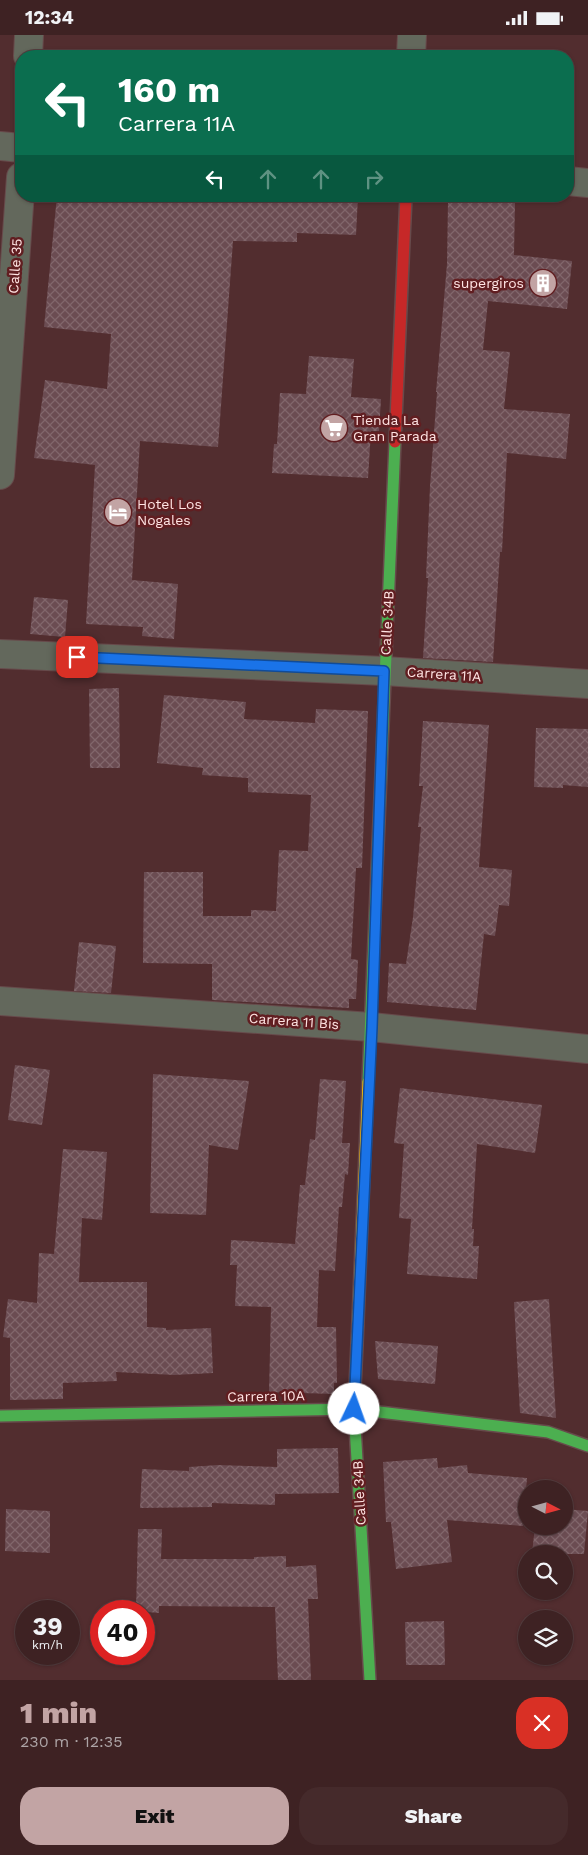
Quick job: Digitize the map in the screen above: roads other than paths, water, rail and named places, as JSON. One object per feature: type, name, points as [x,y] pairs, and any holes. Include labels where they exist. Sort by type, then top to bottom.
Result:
[{"type":"street","points":[[28,50],[29,35]]},
{"type":"street","points":[[411,50],[412,35]]},
{"type":"street","points":[[0,146],[15,147]]},
{"type":"street","points":[[574,182],[588,183]]},
{"type":"street","name":"Calle 35","points":[[0,475],[19,202]]},
{"type":"street","name":"Calle 34B","points":[[370,1680],[354,1409],[372,1027],[384,671],[406,202]]},
{"type":"street","name":"Carrera 11A","points":[[0,654],[384,671],[588,684]]},
{"type":"street","name":"Carrera 11 Bis","points":[[0,1001],[372,1027],[588,1049]]},
{"type":"street","name":"Carrera 10A","points":[[0,1416],[354,1409],[548,1432],[588,1446]]},
{"type":"place","name":"supergiros","points":[[543,283]]},
{"type":"place","name":"Tienda La Gran Parada","points":[[334,428]]},
{"type":"place","name":"Hotel Los Nogales","points":[[118,512]]}]
